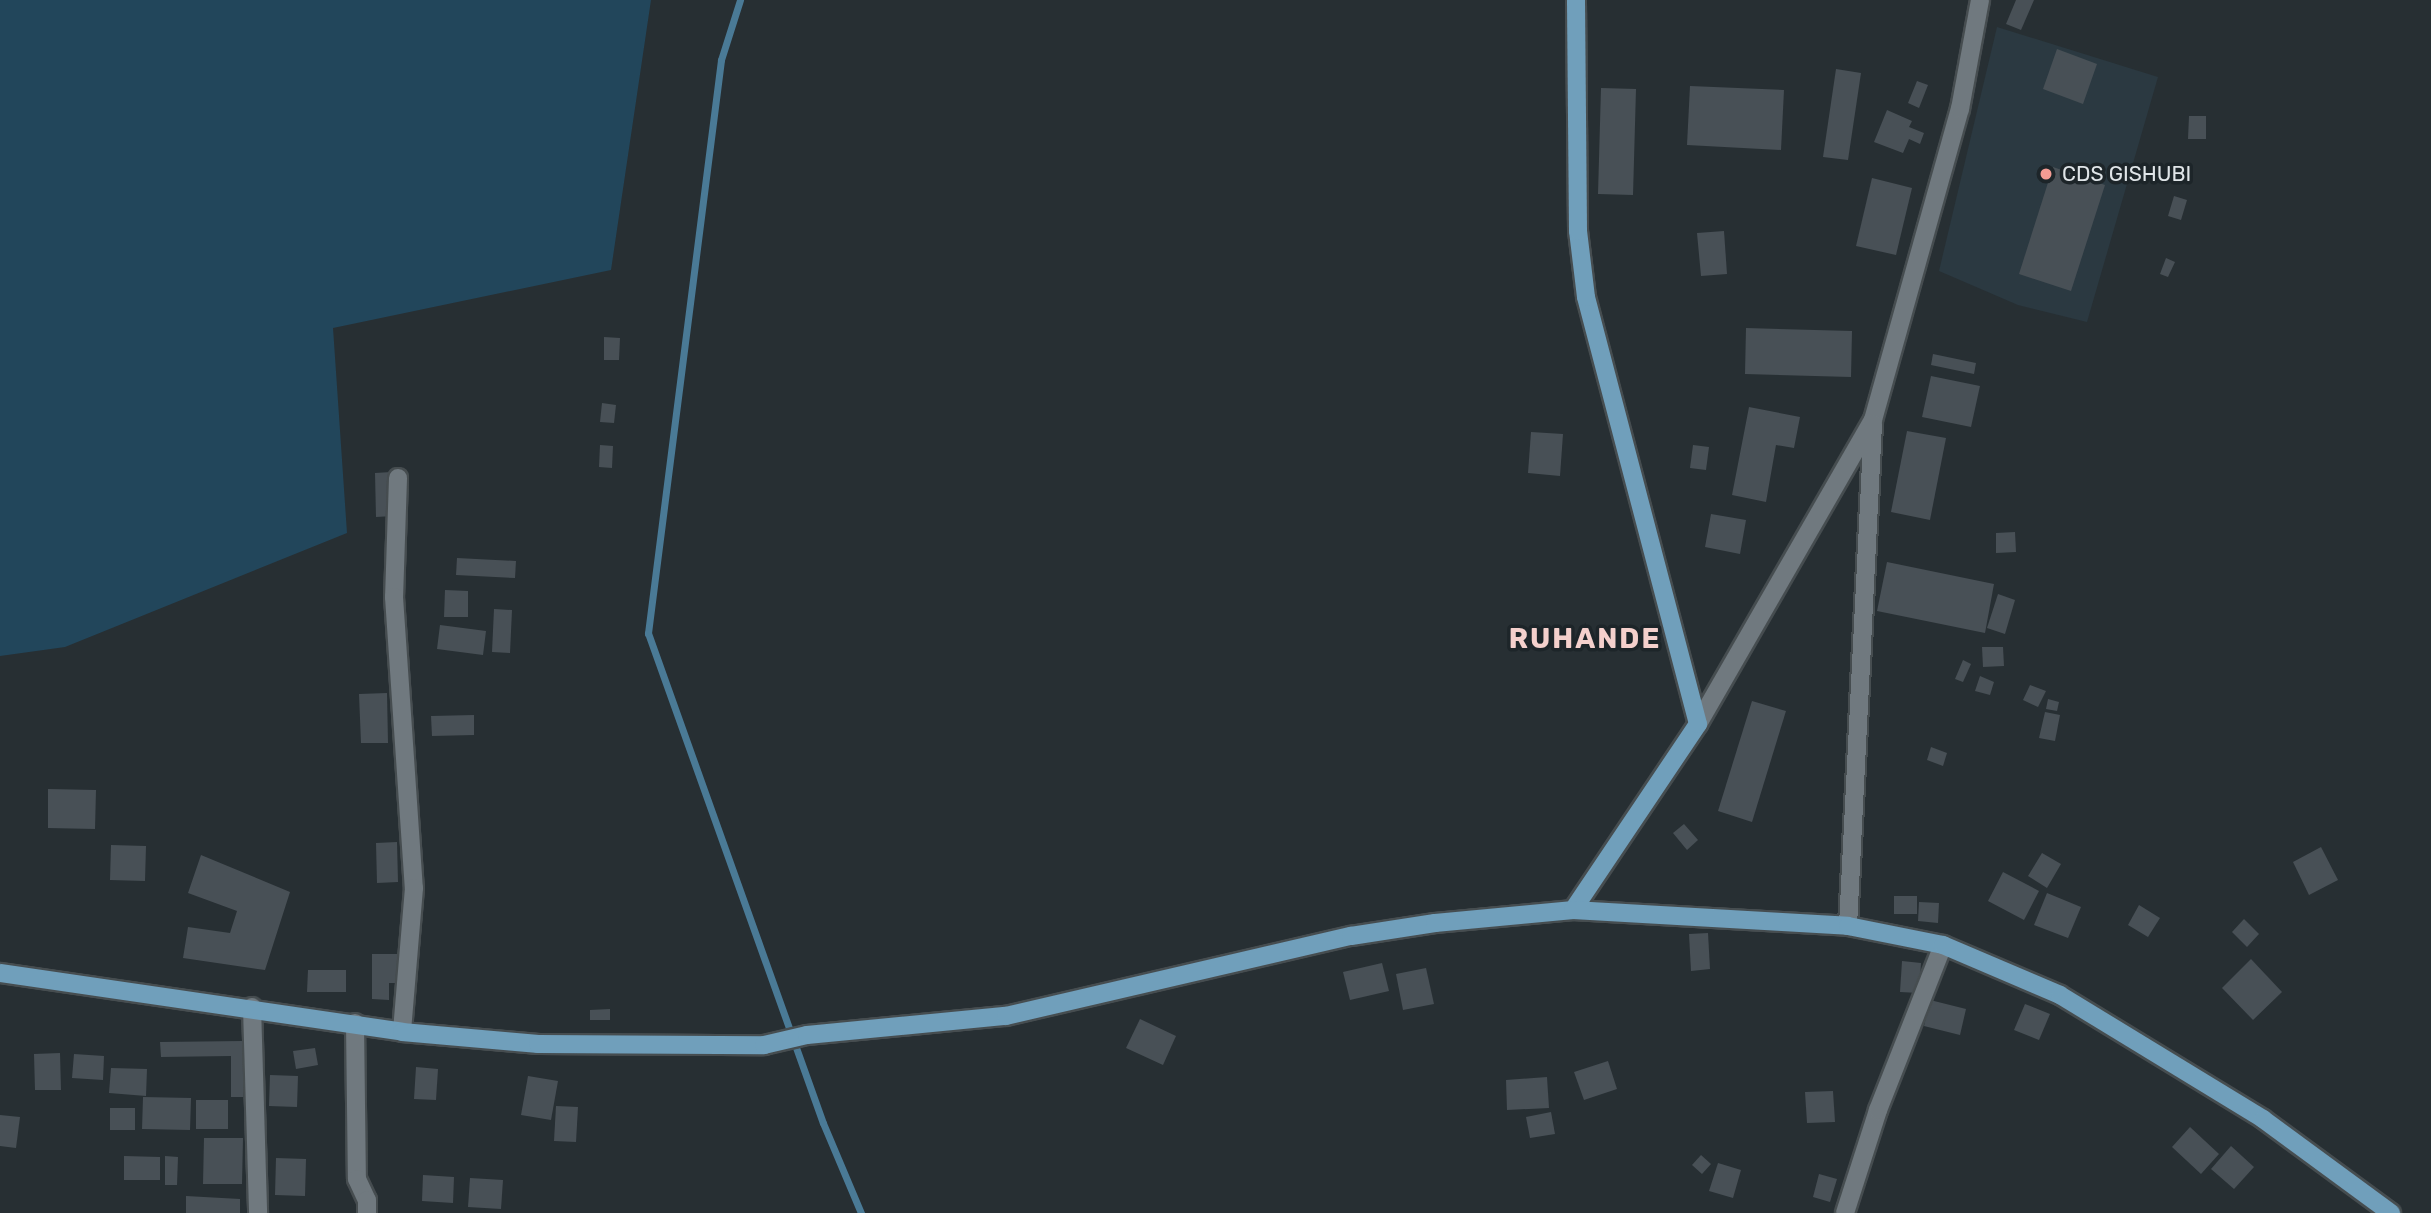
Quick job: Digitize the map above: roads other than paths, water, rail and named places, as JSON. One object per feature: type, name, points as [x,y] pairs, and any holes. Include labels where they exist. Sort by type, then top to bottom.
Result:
[{"type":"main road","points":[[1573,910],[1698,724],[1586,297],[1578,231],[1576,0]]},
{"type":"main road","points":[[0,973],[251,1007],[402,1032],[538,1044],[764,1045],[807,1035],[1006,1016],[1350,936],[1573,910],[1848,926],[1943,944],[2060,995],[2263,1119],[2391,1213]]},
{"type":"street","points":[[1848,926],[1873,420],[1960,109],[1980,0]]},
{"type":"street","points":[[1698,724],[1873,420]]},
{"type":"street","points":[[398,478],[394,597],[414,888],[402,1032]]},
{"type":"street","points":[[1845,1213],[1878,1110],[1943,944]]},
{"type":"street","points":[[251,1007],[258,1213]]},
{"type":"street","points":[[355,1023],[357,1179],[367,1213]]},
{"type":"waterway","points":[[740,0],[721,60],[648,633],[823,1123],[861,1213]]},
{"type":"place","name":"CDS GISHUBI","points":[[2046,174]]},
{"type":"district","name":"RUHANDE","points":[[1585,639]]}]
